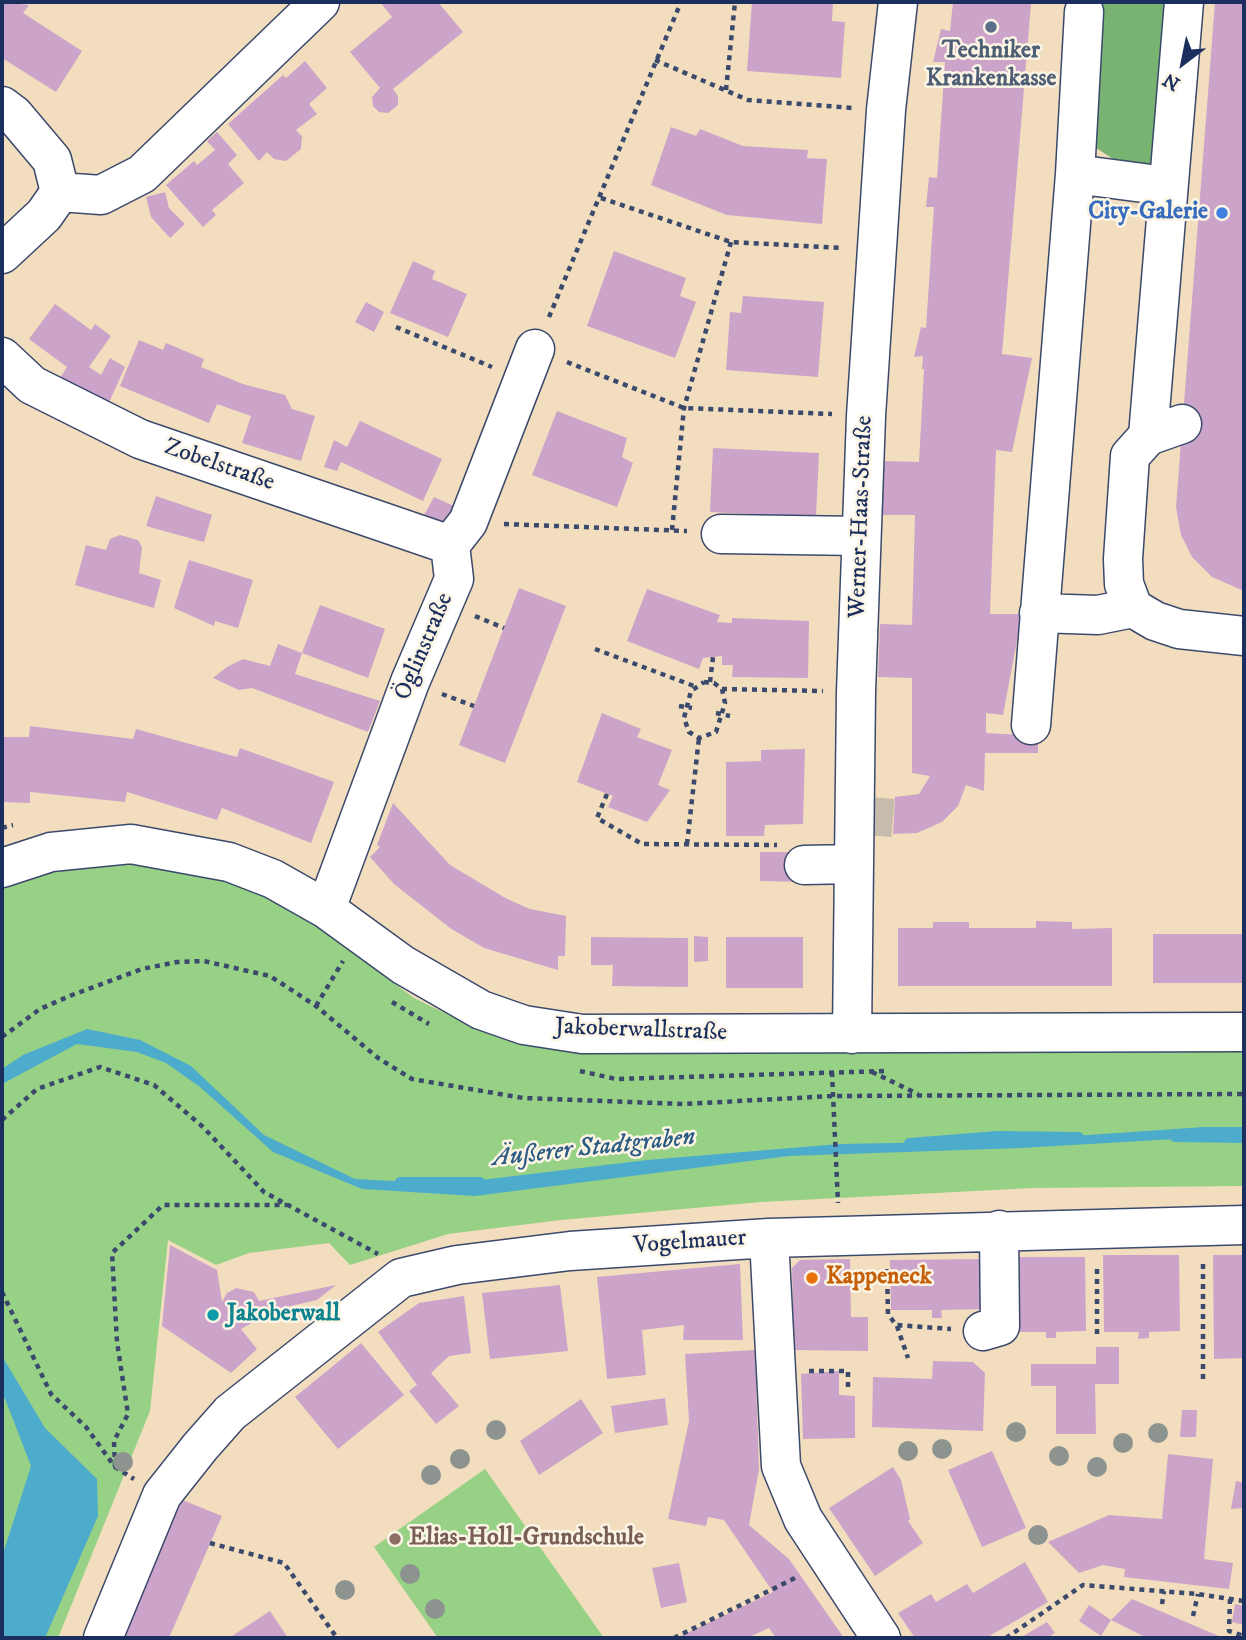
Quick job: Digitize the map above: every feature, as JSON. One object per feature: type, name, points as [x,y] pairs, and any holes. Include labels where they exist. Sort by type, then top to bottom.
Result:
[{"type":"street","name":"Werner-Haas-Straße","points":[[852,1034],[856,692],[866,415],[886,110],[898,2]]},
{"type":"street","points":[[1133,608],[1124,584],[1123,559],[1130,456],[1165,430],[1166,186],[1184,2]]},
{"type":"street","points":[[60,191],[101,195],[142,174],[335,6]]},
{"type":"street","points":[[1031,725],[1075,174],[1084,12]]},
{"type":"street","points":[[2,106],[14,115],[52,160],[60,191],[44,215],[2,254]]},
{"type":"street","points":[[1075,174],[1166,186]]},
{"type":"street","name":"Zobelstraße","points":[[2,357],[32,385],[140,439],[459,534]]},
{"type":"street","name":"Öglinstraße","points":[[326,909],[410,682],[454,579],[459,534],[529,364]]},
{"type":"street","points":[[721,534],[861,536]]},
{"type":"street","points":[[1038,613],[1098,615],[1133,608],[1179,629],[1244,636]]},
{"type":"street","name":"Jakoberwallstraße","points":[[2,868],[51,852],[131,844],[229,862],[274,879],[326,909],[446,992],[481,1010],[524,1025],[582,1034],[1244,1032]]},
{"type":"street","points":[[795,855],[854,864]]},
{"type":"street","name":"Vogelmauer","points":[[103,1638],[162,1495],[200,1447],[230,1413],[401,1278],[457,1265],[570,1251],[769,1238],[1244,1225]]},
{"type":"street","points":[[983,1331],[1000,1326],[999,1230]]},
{"type":"street","points":[[769,1238],[781,1466],[803,1519],[881,1638]]},
{"type":"path","points":[[529,364],[601,198],[655,60],[681,2]]},
{"type":"path","points":[[726,90],[735,2]]},
{"type":"path","points":[[655,60],[748,100],[886,110]]},
{"type":"path","points":[[601,198],[731,242],[876,250]]},
{"type":"path","points":[[672,530],[684,408],[731,242]]},
{"type":"path","points":[[396,327],[684,408],[866,415]]},
{"type":"path","points":[[459,534],[672,530],[721,534]]},
{"type":"path","points":[[595,649],[694,686],[709,682],[722,689],[856,692]]},
{"type":"path","points":[[709,682],[713,657]]},
{"type":"path","points":[[694,686],[686,727],[699,738]]},
{"type":"path","points":[[699,738],[716,732],[725,698],[722,689]]},
{"type":"path","points":[[679,706],[689,707]]},
{"type":"path","points":[[719,714],[730,716]]},
{"type":"path","points":[[687,845],[699,738]]},
{"type":"path","points":[[607,794],[597,818],[642,844],[687,845],[795,855]]},
{"type":"path","points":[[2,828],[22,822]]},
{"type":"path","points":[[316,1006],[344,960]]},
{"type":"path","points":[[2,1037],[40,1009],[72,995],[142,969],[177,962],[204,961],[270,976],[316,1006],[378,1058],[412,1079],[523,1098],[657,1103],[833,1096],[1244,1094]]},
{"type":"path","points":[[2,1120],[37,1089],[100,1067],[153,1085],[203,1127],[264,1192],[383,1256],[401,1278]]},
{"type":"path","points":[[837,1186],[832,1072],[872,1071],[919,1095]]},
{"type":"path","points":[[116,1467],[114,1441],[128,1414],[117,1342],[112,1253],[163,1205],[287,1205]]},
{"type":"path","points":[[1203,1226],[1203,1380]]},
{"type":"path","points":[[1097,1228],[1097,1334]]},
{"type":"path","points":[[886,1235],[888,1314],[896,1325],[908,1358]]},
{"type":"path","points":[[2,1292],[51,1394],[86,1427],[116,1467],[162,1495]]},
{"type":"path","points":[[896,1325],[983,1331]]},
{"type":"path","points":[[777,1370],[848,1371],[848,1387]]},
{"type":"path","points":[[209,1544],[285,1563],[337,1638]]},
{"type":"path","points":[[674,1638],[830,1560]]},
{"type":"path","points":[[1006,1638],[1083,1585],[1198,1594],[1244,1601]]},
{"type":"path","points":[[1162,1604],[1164,1591]]},
{"type":"path","points":[[1193,1616],[1198,1594]]},
{"type":"path","points":[[1230,1599],[1229,1631],[1244,1636]]},
{"type":"green space","points":[[1091,2],[1166,2],[1153,163],[1127,168],[1090,144]]},
{"type":"green space","points":[[134,863],[221,877],[288,905],[414,998],[467,1024],[525,1042],[1244,1048],[1244,1186],[1033,1188],[761,1202],[561,1220],[448,1234],[350,1265],[329,1243],[249,1253],[216,1265],[168,1240],[150,1411],[58,1638],[2,1638],[2,887],[56,869]]},
{"type":"green space","points":[[485,1469],[604,1638],[438,1638],[374,1547]]},
{"type":"water","points":[[87,1029],[140,1040],[191,1066],[264,1135],[355,1179],[448,1184],[647,1160],[839,1144],[1001,1141],[1204,1127],[1244,1127],[1244,1135],[1021,1148],[789,1156],[475,1196],[362,1189],[273,1152],[200,1087],[166,1063],[137,1052],[77,1044],[2,1084],[2,1069],[23,1055]]},
{"type":"water","points":[[2,1356],[45,1428],[97,1479],[98,1516],[45,1638],[2,1638],[2,1557],[31,1466],[2,1391]]},
{"type":"building","points":[[2,2],[29,5],[23,13],[82,51],[56,92],[2,58]]},
{"type":"building","points":[[380,2],[438,2],[463,32],[393,89],[398,96],[398,105],[388,113],[379,112],[373,106],[372,97],[380,88],[350,52],[392,17]]},
{"type":"building","points":[[752,2],[833,2],[832,21],[845,22],[841,78],[747,71]]},
{"type":"building","points":[[953,2],[1031,4],[1002,354],[1032,358],[1012,452],[996,450],[990,614],[1022,614],[1003,715],[986,713],[986,733],[1022,735],[1038,726],[1038,753],[985,753],[984,791],[966,785],[958,806],[942,822],[917,833],[893,834],[895,797],[919,794],[930,776],[912,773],[912,678],[878,677],[880,624],[912,625],[915,515],[882,515],[884,461],[919,462],[924,369],[923,356],[914,357],[921,327],[926,328],[934,207],[926,207],[929,177],[937,178],[945,62],[933,62],[941,29],[950,31]]},
{"type":"building","name":"City-Galerie","points":[[1215,2],[1244,2],[1244,591],[1212,577],[1192,557],[1181,535],[1176,507]]},
{"type":"building","points":[[305,61],[327,88],[309,104],[317,114],[296,130],[302,136],[301,149],[286,161],[274,159],[267,152],[259,161],[228,124],[283,75],[286,78]]},
{"type":"building","points":[[671,127],[696,136],[700,129],[743,146],[808,150],[807,158],[827,159],[822,224],[727,215],[651,185]]},
{"type":"building","points":[[217,132],[237,155],[228,164],[244,183],[212,210],[216,215],[203,227],[166,185],[194,161],[197,165],[215,150],[207,141]]},
{"type":"building","points":[[165,192],[169,208],[185,224],[170,238],[151,217],[146,197]]},
{"type":"building","points":[[614,251],[686,278],[680,296],[696,302],[675,358],[587,326]]},
{"type":"building","points":[[413,261],[435,271],[432,279],[467,294],[448,337],[390,313]]},
{"type":"building","points":[[743,296],[824,302],[818,377],[726,370],[730,312],[741,313]]},
{"type":"building","points":[[366,302],[384,312],[374,332],[355,322]]},
{"type":"building","points":[[55,304],[91,330],[95,324],[111,336],[89,367],[101,375],[110,358],[125,367],[107,407],[60,378],[67,367],[29,339]]},
{"type":"building","points":[[139,340],[163,350],[166,343],[204,359],[201,367],[243,384],[285,395],[292,409],[315,416],[301,461],[242,443],[251,416],[217,404],[209,423],[120,386]]},
{"type":"building","points":[[557,411],[627,438],[622,457],[633,463],[617,507],[532,475]]},
{"type":"building","points":[[360,421],[442,459],[423,501],[341,462],[337,471],[324,467],[334,440],[347,447]]},
{"type":"building","points":[[713,448],[819,453],[816,517],[710,512]]},
{"type":"building","points":[[156,496],[212,515],[204,542],[146,526]]},
{"type":"building","points":[[434,497],[456,507],[449,525],[424,515]]},
{"type":"building","points":[[120,535],[138,540],[142,547],[139,573],[161,580],[154,608],[75,585],[86,545],[106,550],[110,539]]},
{"type":"building","points":[[189,560],[253,580],[238,628],[215,621],[214,626],[174,608]]},
{"type":"building","points":[[519,588],[566,606],[505,763],[459,745]]},
{"type":"building","points":[[647,589],[720,615],[717,622],[732,623],[732,618],[809,621],[808,678],[732,677],[733,665],[722,665],[722,656],[703,658],[699,669],[627,641]]},
{"type":"building","points":[[320,605],[385,629],[368,678],[302,653]]},
{"type":"building","points":[[278,644],[302,653],[295,674],[380,701],[368,732],[252,688],[239,690],[213,678],[243,659],[270,666]]},
{"type":"building","points":[[602,713],[641,729],[637,737],[672,750],[658,785],[670,790],[647,822],[608,807],[613,796],[577,782]]},
{"type":"building","points":[[30,726],[133,739],[136,729],[237,757],[240,748],[334,782],[311,843],[222,808],[217,820],[127,792],[125,802],[30,792],[30,803],[2,802],[2,737],[29,737]]},
{"type":"building","points":[[805,749],[803,824],[765,825],[764,836],[726,836],[726,762],[761,761],[761,750]]},
{"type":"building","points":[[393,803],[450,865],[507,899],[530,909],[566,916],[565,956],[558,956],[558,970],[484,948],[450,928],[394,884],[370,857],[380,847],[377,845]]},
{"type":"building","points":[[760,852],[804,852],[804,882],[760,881]]},
{"type":"building","points":[[1036,921],[1072,922],[1072,929],[1112,928],[1112,986],[898,986],[898,928],[933,928],[933,922],[969,922],[969,928],[1036,928]]},
{"type":"building","points":[[1153,934],[1244,934],[1244,983],[1153,983]]},
{"type":"building","points":[[694,936],[708,937],[708,961],[694,962]]},
{"type":"building","points":[[591,937],[688,938],[688,987],[612,986],[613,965],[591,965]]},
{"type":"building","points":[[726,937],[803,937],[803,988],[726,988]]},
{"type":"building","points":[[170,1245],[217,1270],[222,1302],[227,1293],[236,1288],[254,1292],[259,1301],[336,1285],[317,1300],[265,1312],[266,1315],[241,1329],[257,1349],[231,1373],[162,1326]]},
{"type":"building","points":[[1103,1255],[1179,1255],[1180,1331],[1149,1332],[1149,1338],[1138,1339],[1139,1332],[1104,1332]]},
{"type":"building","points":[[1213,1255],[1244,1255],[1244,1358],[1214,1359]]},
{"type":"building","points":[[1010,1257],[1085,1257],[1086,1331],[1056,1332],[1056,1338],[1046,1338],[1046,1332],[1010,1332]]},
{"type":"building","points":[[850,1259],[851,1317],[868,1317],[868,1351],[794,1350],[792,1268],[800,1260]]},
{"type":"building","points":[[985,1259],[986,1309],[941,1310],[942,1318],[932,1318],[932,1310],[891,1310],[890,1260]]},
{"type":"building","points":[[740,1264],[743,1340],[683,1340],[684,1325],[642,1330],[646,1375],[607,1379],[597,1277]]},
{"type":"building","points":[[560,1285],[568,1351],[490,1359],[482,1293]]},
{"type":"building","points":[[464,1296],[471,1353],[449,1356],[431,1373],[459,1406],[436,1424],[409,1391],[417,1385],[378,1332],[419,1303]]},
{"type":"building","points":[[361,1343],[404,1395],[338,1449],[295,1397]]},
{"type":"building","points":[[1096,1347],[1119,1347],[1119,1384],[1095,1384],[1096,1434],[1056,1434],[1056,1386],[1031,1386],[1031,1364],[1096,1364]]},
{"type":"building","points":[[755,1350],[759,1469],[749,1525],[789,1559],[844,1638],[776,1638],[769,1628],[747,1638],[677,1638],[773,1592],[724,1520],[708,1517],[706,1526],[668,1519],[689,1421],[685,1354]]},
{"type":"building","points":[[933,1361],[973,1362],[985,1373],[983,1431],[872,1427],[873,1377],[932,1379]]},
{"type":"building","points":[[839,1371],[839,1395],[855,1396],[855,1438],[803,1439],[801,1374]]},
{"type":"building","points":[[665,1398],[668,1425],[615,1433],[611,1406]]},
{"type":"building","points":[[581,1399],[603,1433],[539,1475],[520,1441]]},
{"type":"building","points":[[1182,1410],[1197,1410],[1196,1437],[1180,1437]]},
{"type":"building","points":[[992,1451],[1026,1528],[982,1547],[948,1470]]},
{"type":"building","points":[[1168,1454],[1213,1459],[1204,1559],[1233,1563],[1229,1589],[1124,1577],[1125,1569],[1103,1565],[1079,1573],[1048,1542],[1109,1515],[1162,1519]]},
{"type":"building","points":[[893,1467],[901,1480],[910,1519],[908,1521],[923,1543],[875,1576],[829,1508]]},
{"type":"building","points":[[1236,1481],[1244,1483],[1244,1508],[1231,1509]]},
{"type":"building","points":[[180,1499],[222,1516],[169,1638],[123,1638]]},
{"type":"building","points":[[1025,1562],[1048,1602],[986,1638],[915,1638],[898,1613],[931,1594],[936,1602],[967,1584],[973,1593]]},
{"type":"building","points":[[679,1563],[687,1602],[661,1608],[652,1568]]},
{"type":"building","points":[[1132,1599],[1224,1638],[1147,1638],[1111,1620]]},
{"type":"building","points":[[1235,1604],[1244,1606],[1244,1625],[1232,1622]]},
{"type":"building","points":[[1089,1605],[1111,1620],[1101,1636],[1079,1621]]},
{"type":"building","points":[[270,1611],[288,1638],[229,1638]]},
{"type":"building","points":[[1047,1622],[1055,1633],[1047,1638],[1020,1638]]},
{"type":"waterway","name":"Äußerer Stadtgraben","points":[[909,1143],[998,1136],[1079,1137]]},
{"type":"waterway","name":"Äußerer Stadtgraben","points":[[1175,1137],[1244,1138]]},
{"type":"waterway","name":"Äußerer Stadtgraben","points":[[400,1182],[480,1182]]},
{"type":"tunnel","points":[[855,815],[893,818]]},
{"type":"place","name":"Techniker Krankenkasse","points":[[991,27]]},
{"type":"place","name":"City-Galerie","points":[[1222,213]]},
{"type":"place","name":"Kappeneck","points":[[812,1278]]},
{"type":"place","name":"Jakoberwall","points":[[213,1315]]},
{"type":"place","name":"Elias-Holl-Grundschule","points":[[395,1539]]}]
